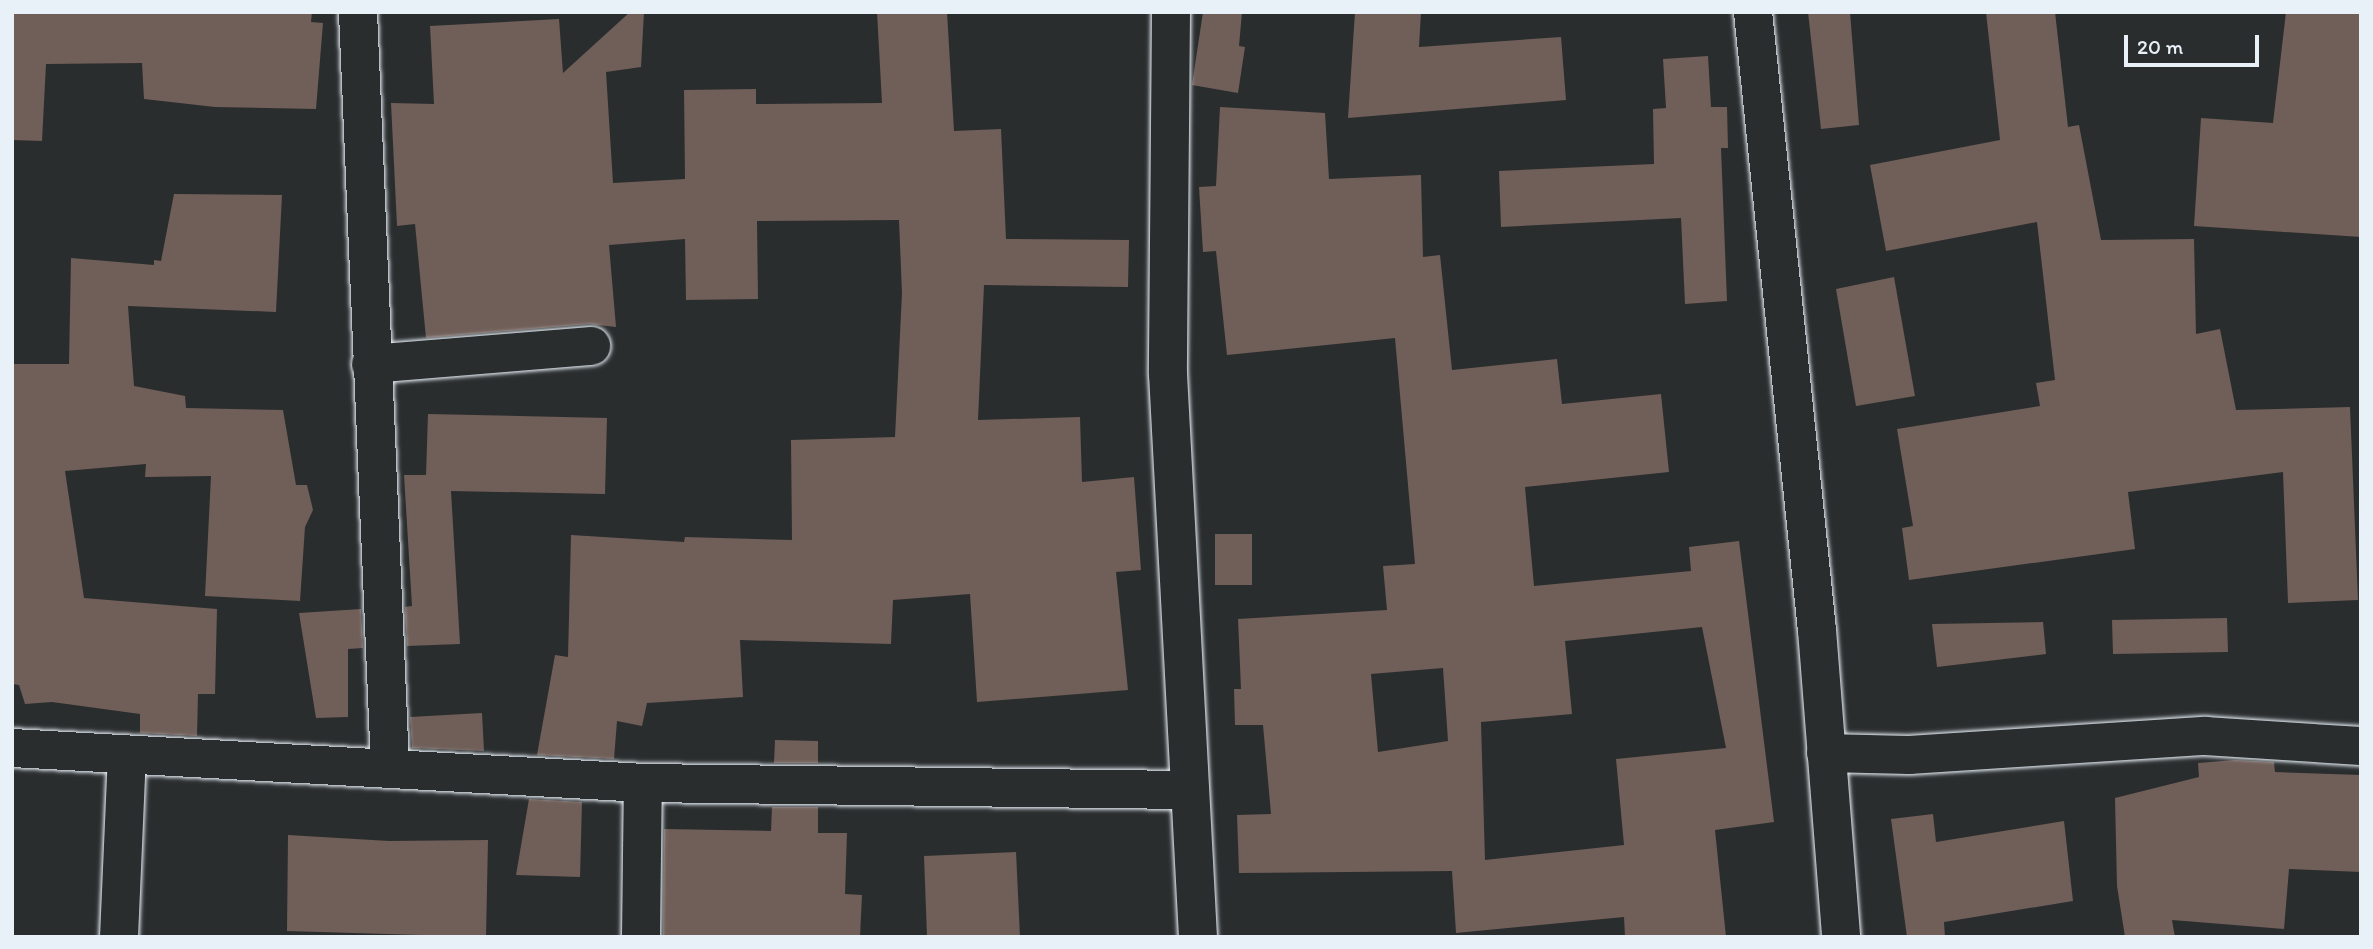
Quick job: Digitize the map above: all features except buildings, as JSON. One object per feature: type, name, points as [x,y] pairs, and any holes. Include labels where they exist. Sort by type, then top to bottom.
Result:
[{"type":"street","points":[[358,12],[390,767]]},
{"type":"street","points":[[1171,12],[1168,374],[1188,790],[1198,937]]},
{"type":"street","points":[[1753,12],[1826,753],[1841,937]]},
{"type":"street","points":[[371,364],[591,346]]},
{"type":"street","points":[[1826,753],[1909,755],[2205,736],[2361,746]]},
{"type":"street","points":[[12,748],[127,757],[390,767],[643,783],[1188,790]]},
{"type":"street","points":[[119,937],[127,757]]},
{"type":"street","points":[[641,937],[643,783]]}]
